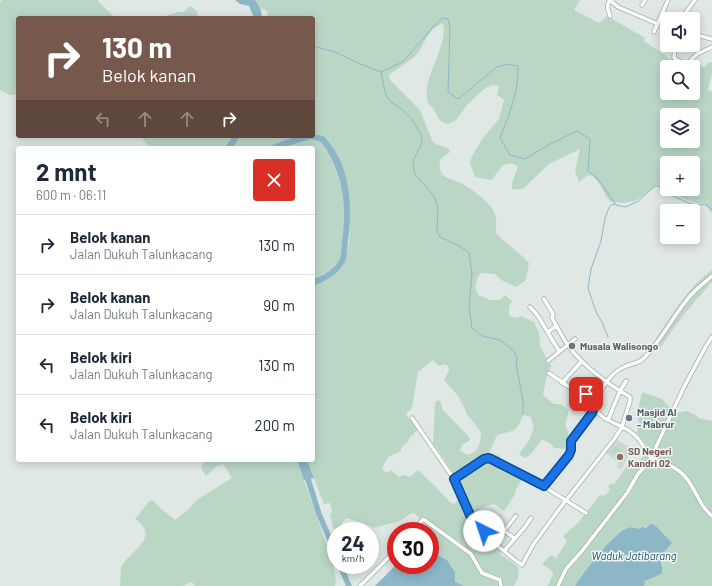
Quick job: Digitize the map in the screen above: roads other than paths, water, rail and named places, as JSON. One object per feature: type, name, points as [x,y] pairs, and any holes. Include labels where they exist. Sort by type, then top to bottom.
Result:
[{"type":"street","points":[[610,16],[608,7],[610,0],[618,7],[659,22]]},
{"type":"street","points":[[642,5],[645,0]]},
{"type":"street","points":[[654,32],[668,0]]},
{"type":"street","points":[[686,12],[695,0]]},
{"type":"street","points":[[700,36],[712,39]]},
{"type":"street","points":[[692,60],[699,53],[712,48]]},
{"type":"street","points":[[544,486],[571,452],[572,439],[593,411],[597,399],[606,382],[615,373],[623,368],[636,364],[644,359],[691,295],[712,276]]},
{"type":"street","points":[[412,418],[454,479],[474,522],[504,551],[522,565],[534,545],[566,500],[615,438],[622,427],[631,399],[606,382],[582,361],[556,326],[551,317],[553,314],[544,299]]},
{"type":"street","points":[[530,307],[538,316],[559,351]]},
{"type":"street","points":[[548,332],[556,326]]},
{"type":"street","points":[[558,586],[566,569],[582,551],[651,458],[684,387],[712,337]]},
{"type":"street","points":[[548,361],[575,339]]},
{"type":"street","points":[[562,383],[582,361]]},
{"type":"street","points":[[549,373],[562,383],[597,399]]},
{"type":"street","points":[[608,420],[626,381]]},
{"type":"street","points":[[574,408],[577,405],[593,411],[634,433],[651,458],[675,467],[682,474],[692,486],[701,505],[712,516]]},
{"type":"street","points":[[454,479],[484,459],[489,458],[544,486],[586,513]]},
{"type":"street","points":[[504,531],[516,516]]},
{"type":"street","points":[[504,551],[531,518]]},
{"type":"street","points":[[492,522],[514,538]]},
{"type":"street","points":[[439,530],[471,554],[482,573],[500,580],[501,586]]},
{"type":"street","points":[[360,586],[387,559]]},
{"type":"water","points":[[235,0],[255,0],[261,10],[262,16],[253,16],[249,6],[240,4]]},
{"type":"water","points":[[315,134],[324,136],[334,149],[344,172],[350,207],[346,259],[334,275],[315,285],[315,278],[330,271],[336,265],[340,257],[344,214],[342,189],[339,177],[321,142],[311,139],[288,146],[270,146],[292,138],[315,138]]},
{"type":"water","points":[[232,138],[239,138],[234,146],[227,146]]},
{"type":"water","points":[[298,462],[308,462],[314,478],[304,480]]},
{"type":"water","name":"Waduk Jatibarang","points":[[650,524],[657,527],[672,543],[662,556],[661,574],[645,581],[644,586],[575,586],[591,563],[622,531],[628,528],[646,528]]},
{"type":"water","points":[[439,556],[447,560],[455,572],[455,582],[464,586],[375,586],[387,574],[439,574]]},
{"type":"waterway","points":[[315,47],[335,52],[381,72],[403,62],[434,26],[443,18],[448,19],[450,27],[448,92],[458,99],[497,67],[508,64],[518,66],[515,94],[500,138],[510,155],[525,159],[548,145],[577,131],[590,139],[588,171],[599,180],[616,205],[626,207],[638,201],[655,186],[658,186],[666,193],[691,204],[707,205],[712,210]]},
{"type":"waterway","points":[[381,72],[386,96],[392,103],[398,106],[411,118],[422,136],[421,145],[414,159],[413,166],[415,174],[434,196],[438,207],[437,231],[440,237],[460,246],[469,253],[472,274],[469,305],[472,328],[482,336],[500,340],[514,351],[517,358],[516,364],[523,401],[523,414]]},
{"type":"waterway","points":[[608,337],[597,314],[588,288],[591,269],[601,241],[605,218],[611,205],[615,204]]},
{"type":"waterway","points":[[303,462],[319,514],[327,533]]},
{"type":"waterway","points":[[344,574],[349,586]]},
{"type":"place","name":"Musala Walisongo","points":[[572,346]]},
{"type":"place","name":"Masjid Al - Mabrur","points":[[629,418]]},
{"type":"place","name":"SD Negeri Kandri 02","points":[[620,457]]}]
